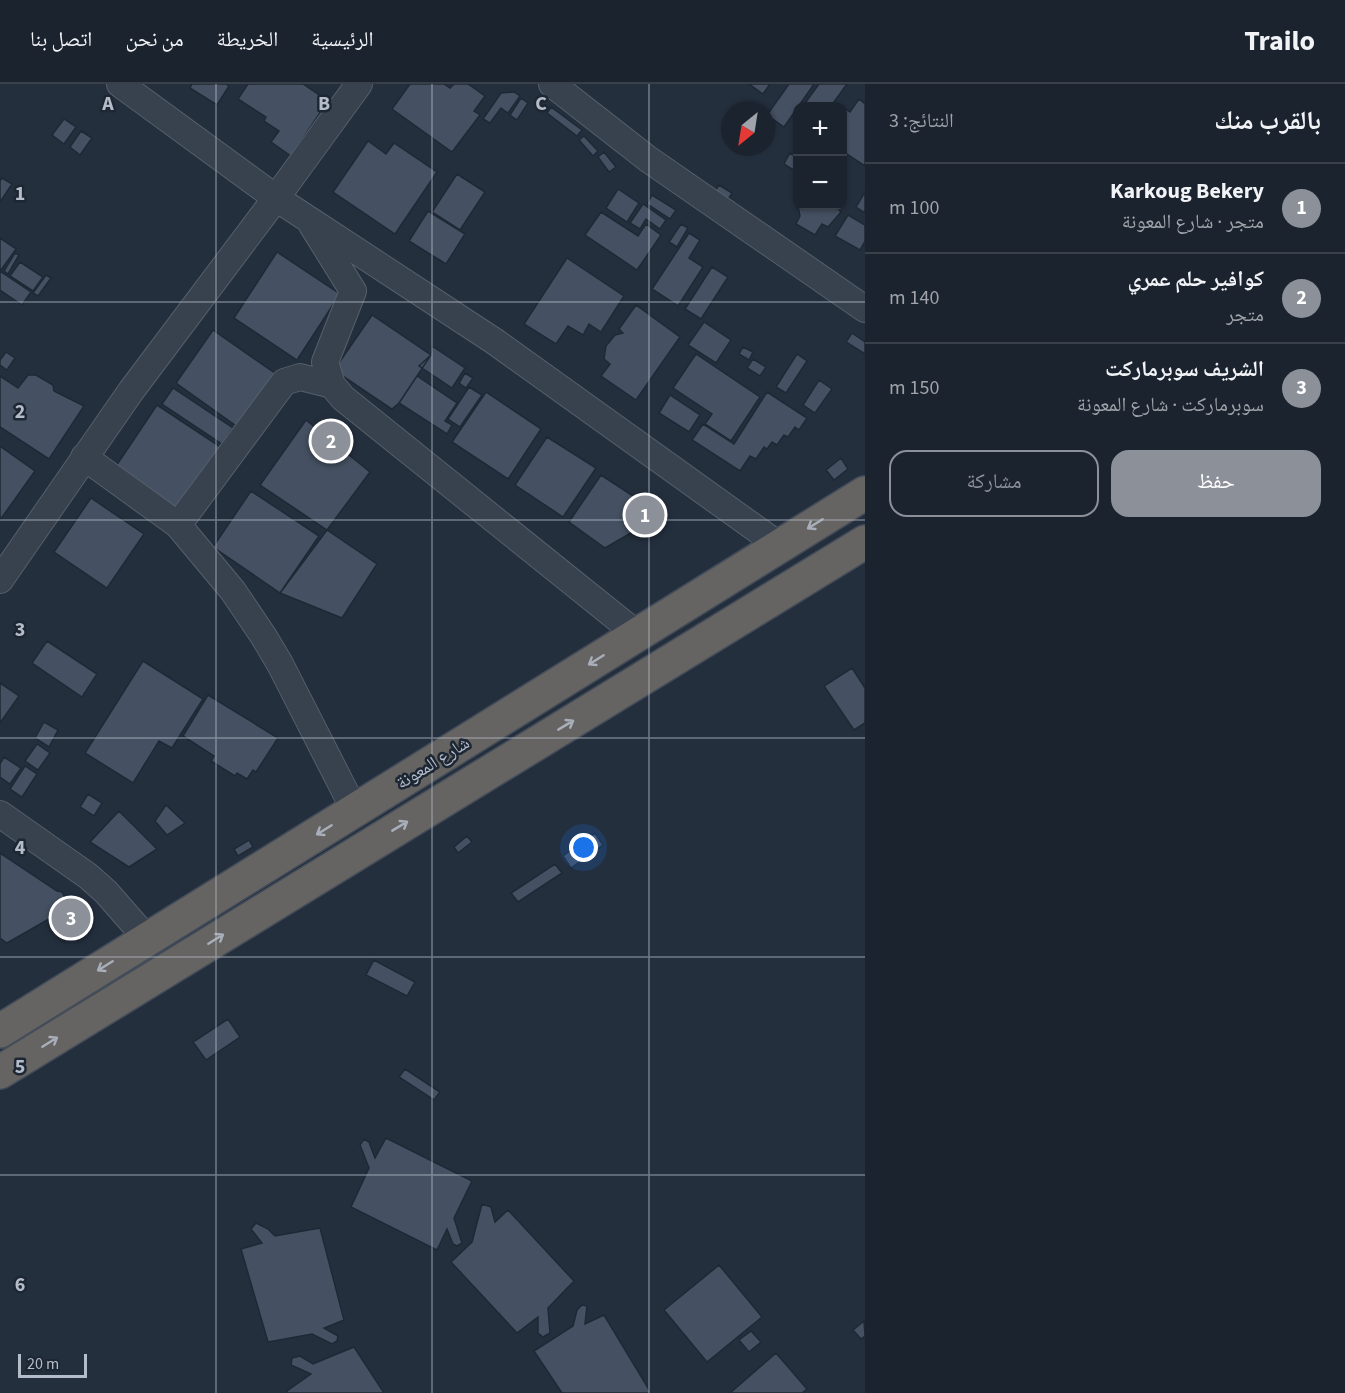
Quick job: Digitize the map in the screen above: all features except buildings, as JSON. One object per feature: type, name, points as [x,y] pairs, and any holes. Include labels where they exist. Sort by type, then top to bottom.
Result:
[{"type":"highway","name":"شارع المعونة","points":[[0,1031],[865,493]]},
{"type":"highway","name":"شارع المعونة","points":[[0,1072],[865,542]]},
{"type":"street","points":[[120,84],[276,198],[494,341],[780,546]]},
{"type":"street","points":[[0,580],[131,391],[359,84]]},
{"type":"street","points":[[552,84],[648,159],[865,309]]},
{"type":"street","points":[[309,221],[353,291],[325,362],[332,385],[343,398],[638,635]]},
{"type":"street","points":[[178,525],[284,382],[300,376],[332,385]]},
{"type":"street","points":[[84,457],[178,525],[233,591],[264,637],[355,811]]},
{"type":"street","points":[[0,814],[88,876],[106,892],[148,940]]},
{"type":"place","name":"كوافير حلم عمري","points":[[331,441]]},
{"type":"place","name":"Karkoug Bekery","points":[[645,515]]},
{"type":"place","name":"الشريف سوبرماركت","points":[[71,918]]}]
